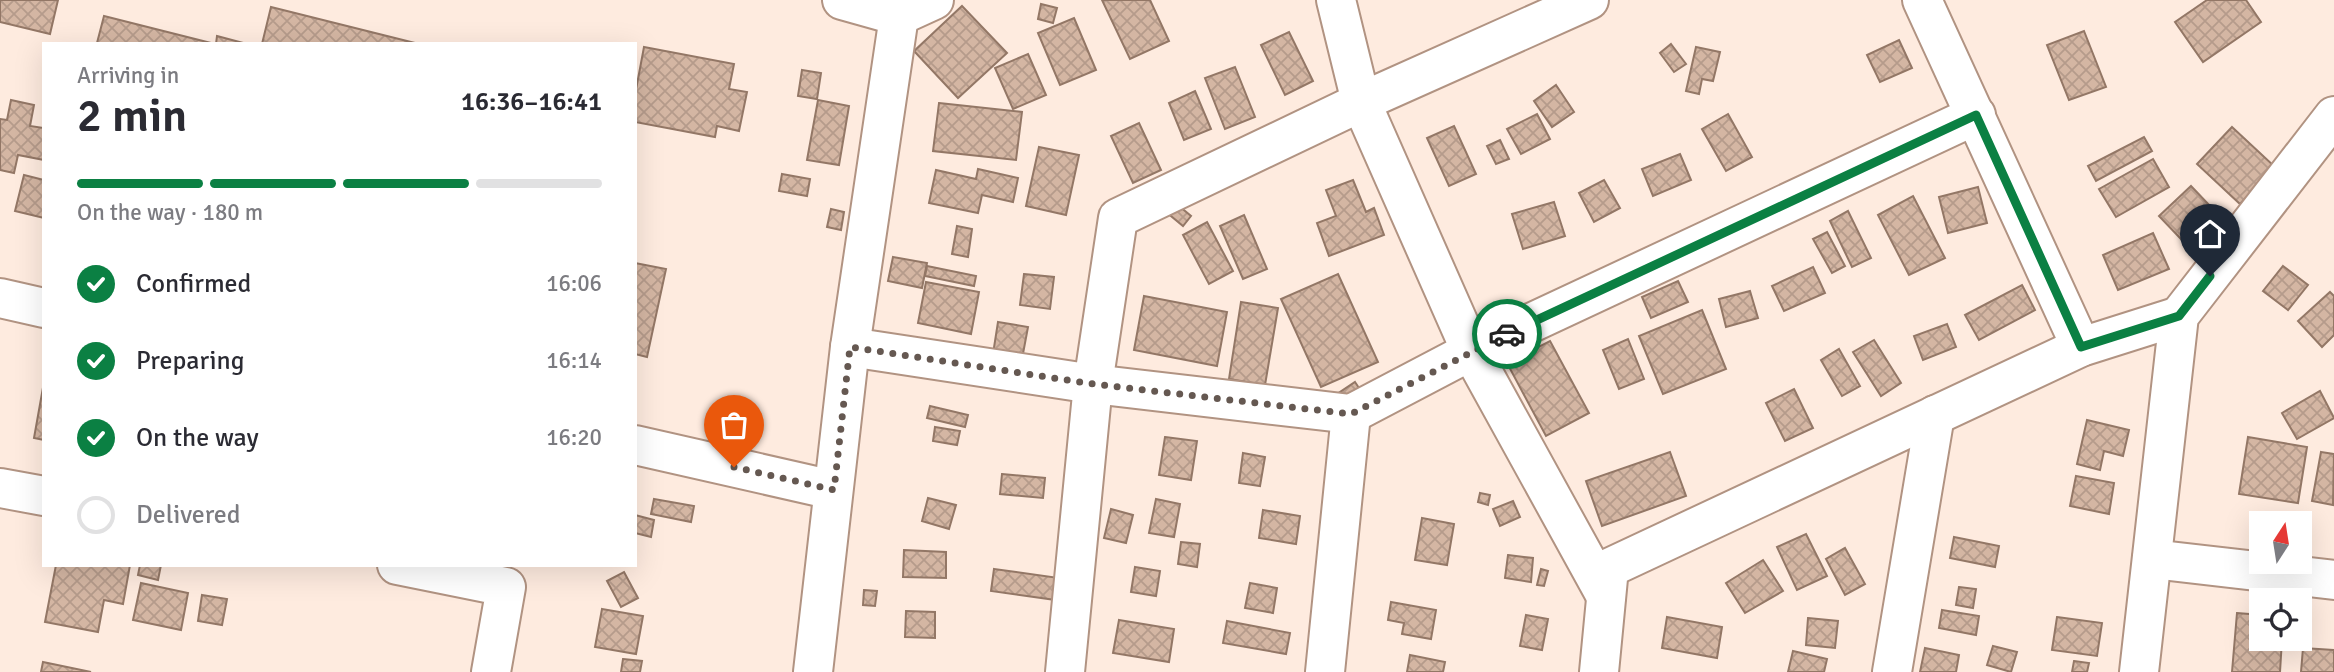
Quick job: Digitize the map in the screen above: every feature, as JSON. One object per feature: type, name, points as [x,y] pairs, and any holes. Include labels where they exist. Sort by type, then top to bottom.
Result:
[{"type":"street","points":[[842,0],[899,16],[934,0]]},
{"type":"street","points":[[1336,0],[1361,102],[1471,351],[1606,596]]},
{"type":"street","points":[[1065,672],[1093,384],[1118,218],[1361,102],[1589,0]]},
{"type":"street","points":[[1922,0],[2081,347]]},
{"type":"street","points":[[813,672],[850,347],[899,16]]},
{"type":"street","points":[[850,347],[1093,384],[1351,414],[1471,351],[1976,115]]},
{"type":"street","points":[[2139,672],[2179,316],[2334,116]]},
{"type":"street","points":[[0,298],[42,308]]},
{"type":"street","points":[[1599,672],[1609,568],[2081,347],[2179,316]]},
{"type":"street","points":[[1325,672],[1351,414]]},
{"type":"street","points":[[1892,672],[1935,415]]},
{"type":"street","points":[[637,444],[834,490]]},
{"type":"street","points":[[0,488],[42,496]]},
{"type":"street","points":[[2152,559],[2334,580]]},
{"type":"street","points":[[407,567],[506,587],[491,672]]},
{"type":"building","points":[[0,0],[58,0],[50,34],[0,22]]},
{"type":"building","points":[[1102,0],[1150,0],[1169,41],[1130,59]]},
{"type":"building","points":[[2207,0],[2246,0],[2261,22],[2203,62],[2175,22]]},
{"type":"building","points":[[1041,4],[1057,8],[1053,23],[1038,19]]},
{"type":"building","points":[[962,6],[1007,53],[958,98],[914,51]]},
{"type":"building","points":[[271,7],[411,42],[262,42]]},
{"type":"building","points":[[104,16],[207,42],[97,42]]},
{"type":"building","points":[[1074,18],[1096,70],[1060,85],[1038,33]]},
{"type":"building","points":[[2084,31],[2106,87],[2069,100],[2047,45]]},
{"type":"building","points":[[1289,32],[1313,81],[1285,95],[1261,45]]},
{"type":"building","points":[[217,36],[240,42],[216,42]]},
{"type":"building","points":[[1899,40],[1912,68],[1880,82],[1867,55]]},
{"type":"building","points":[[1671,44],[1686,64],[1674,72],[1660,53]]},
{"type":"building","points":[[644,47],[734,64],[729,89],[747,92],[739,131],[717,126],[715,137],[637,122],[637,84]]},
{"type":"building","points":[[1696,47],[1720,52],[1713,81],[1702,79],[1699,94],[1686,91]]},
{"type":"building","points":[[1028,54],[1046,95],[1013,109],[995,68]]},
{"type":"building","points":[[1235,67],[1255,117],[1225,129],[1205,78]]},
{"type":"building","points":[[802,70],[821,73],[817,99],[798,96]]},
{"type":"building","points":[[1556,85],[1574,112],[1552,127],[1534,101]]},
{"type":"building","points":[[1195,91],[1211,129],[1184,140],[1169,103]]},
{"type":"building","points":[[11,100],[34,105],[30,126],[42,128],[42,160],[18,155],[14,173],[0,170],[0,119],[7,120]]},
{"type":"building","points":[[818,100],[849,106],[839,165],[807,160]]},
{"type":"building","points":[[939,103],[1022,112],[1016,160],[933,151]]},
{"type":"building","points":[[1537,114],[1550,139],[1521,154],[1507,129]]},
{"type":"building","points":[[1728,114],[1752,157],[1726,171],[1702,129]]},
{"type":"building","points":[[1139,123],[1161,170],[1133,183],[1111,136]]},
{"type":"building","points":[[1454,126],[1476,174],[1449,186],[1427,138]]},
{"type":"building","points":[[2232,127],[2275,167],[2240,204],[2197,164]]},
{"type":"building","points":[[2144,137],[2152,151],[2096,181],[2088,166]]},
{"type":"building","points":[[1500,140],[1509,159],[1496,164],[1487,146]]},
{"type":"building","points":[[1039,147],[1079,155],[1066,215],[1026,206]]},
{"type":"building","points":[[1680,154],[1691,180],[1653,196],[1642,169]]},
{"type":"building","points":[[2153,159],[2169,187],[2116,217],[2099,189]]},
{"type":"building","points":[[978,169],[1018,178],[1013,202],[982,195],[978,213],[929,203],[936,170],[976,179]]},
{"type":"building","points":[[782,174],[810,179],[807,196],[779,191]]},
{"type":"building","points":[[24,175],[42,180],[42,218],[15,211]]},
{"type":"building","points":[[1353,180],[1366,212],[1374,208],[1384,235],[1329,256],[1317,223],[1336,216],[1326,190]]},
{"type":"building","points":[[1604,180],[1620,208],[1594,222],[1579,193]]},
{"type":"building","points":[[2191,186],[2231,228],[2199,258],[2159,216]]},
{"type":"building","points":[[1978,187],[1987,223],[1948,233],[1939,197]]},
{"type":"building","points":[[1913,196],[1945,258],[1909,275],[1878,215]]},
{"type":"building","points":[[1173,201],[1191,216],[1183,226],[1165,211]]},
{"type":"building","points":[[1554,202],[1565,236],[1523,249],[1512,214]]},
{"type":"building","points":[[831,209],[844,212],[841,230],[827,227]]},
{"type":"building","points":[[1848,211],[1871,258],[1852,267],[1830,221]]},
{"type":"building","points":[[1244,215],[1267,269],[1243,279],[1220,226]]},
{"type":"building","points":[[1207,222],[1233,271],[1209,284],[1183,235]]},
{"type":"building","points":[[957,226],[972,229],[968,257],[952,254]]},
{"type":"building","points":[[1827,232],[1845,266],[1832,273],[1813,239]]},
{"type":"building","points":[[2153,233],[2169,269],[2118,290],[2103,255]]},
{"type":"building","points":[[893,257],[927,263],[922,288],[888,281]]},
{"type":"building","points":[[637,263],[666,269],[647,357],[637,354]]},
{"type":"building","points":[[927,266],[976,276],[974,286],[925,276]]},
{"type":"building","points":[[2283,266],[2308,285],[2288,310],[2263,291]]},
{"type":"building","points":[[1813,267],[1825,293],[1784,311],[1772,286]]},
{"type":"building","points":[[1024,274],[1054,277],[1050,309],[1020,305]]},
{"type":"building","points":[[1338,274],[1378,362],[1321,387],[1281,299]]},
{"type":"building","points":[[1678,281],[1688,302],[1651,318],[1642,297]]},
{"type":"building","points":[[926,282],[979,292],[971,334],[918,323]]},
{"type":"building","points":[[2022,285],[2035,310],[1979,340],[1965,315]]},
{"type":"building","points":[[1750,291],[1758,318],[1726,327],[1719,299]]},
{"type":"building","points":[[2330,292],[2334,296],[2334,335],[2322,347],[2298,321]]},
{"type":"building","points":[[1144,296],[1227,312],[1217,366],[1134,350]]},
{"type":"building","points":[[1241,302],[1278,308],[1265,385],[1229,379]]},
{"type":"building","points":[[1702,310],[1726,369],[1663,394],[1639,336]]},
{"type":"building","points":[[998,322],[1028,327],[1022,359],[993,354]]},
{"type":"building","points":[[1947,324],[1956,347],[1923,360],[1914,336]]},
{"type":"building","points":[[1628,339],[1644,379],[1619,389],[1603,350]]},
{"type":"building","points":[[1874,340],[1901,383],[1881,396],[1853,352]]},
{"type":"building","points":[[1550,341],[1589,413],[1546,436],[1507,363]]},
{"type":"building","points":[[1839,349],[1860,386],[1842,396],[1821,360]]},
{"type":"building","points":[[1355,382],[1363,394],[1334,396]]},
{"type":"building","points":[[1794,389],[1813,428],[1785,441],[1766,403]]},
{"type":"building","points":[[2320,391],[2334,418],[2297,439],[2282,413]]},
{"type":"building","points":[[42,393],[42,440],[34,438]]},
{"type":"building","points":[[930,406],[968,415],[965,427],[927,418]]},
{"type":"building","points":[[2087,420],[2129,430],[2123,456],[2104,451],[2100,470],[2077,464]]},
{"type":"building","points":[[935,427],[960,431],[957,445],[933,441]]},
{"type":"building","points":[[1165,437],[1197,441],[1191,480],[1159,475]]},
{"type":"building","points":[[2248,437],[2307,447],[2298,503],[2239,494]]},
{"type":"building","points":[[1670,452],[1686,496],[1602,526],[1586,481]]},
{"type":"building","points":[[2321,452],[2334,454],[2333,505],[2312,501]]},
{"type":"building","points":[[1243,453],[1265,457],[1260,486],[1239,483]]},
{"type":"building","points":[[1002,474],[1045,478],[1043,498],[1000,494]]},
{"type":"building","points":[[2076,476],[2114,483],[2109,514],[2070,506]]},
{"type":"building","points":[[1480,493],[1490,495],[1488,505],[1478,502]]},
{"type":"building","points":[[928,498],[956,505],[949,529],[922,521]]},
{"type":"building","points":[[654,499],[694,506],[691,522],[651,514]]},
{"type":"building","points":[[1156,499],[1180,504],[1174,537],[1149,533]]},
{"type":"building","points":[[1513,501],[1520,517],[1500,526],[1493,509]]},
{"type":"building","points":[[1111,509],[1133,515],[1126,543],[1104,538]]},
{"type":"building","points":[[1263,510],[1300,516],[1296,544],[1259,538]]},
{"type":"building","points":[[637,516],[654,520],[651,537],[637,534]]},
{"type":"building","points":[[1422,518],[1454,524],[1447,565],[1415,560]]},
{"type":"building","points":[[1806,534],[1827,576],[1797,590],[1777,547]]},
{"type":"building","points":[[1954,537],[1999,546],[1995,567],[1950,558]]},
{"type":"building","points":[[1181,542],[1200,544],[1197,567],[1178,564]]},
{"type":"building","points":[[1845,548],[1865,584],[1845,595],[1826,559]]},
{"type":"building","points":[[904,550],[946,552],[946,578],[903,577]]},
{"type":"building","points":[[1508,555],[1533,558],[1531,582],[1505,578]]},
{"type":"building","points":[[1763,560],[1783,591],[1745,613],[1726,583]]},
{"type":"building","points":[[56,567],[130,567],[123,604],[104,600],[98,632],[45,622]]},
{"type":"building","points":[[140,567],[161,567],[158,580],[138,575]]},
{"type":"building","points":[[1135,567],[1160,571],[1156,596],[1131,592]]},
{"type":"building","points":[[994,569],[1066,579],[1063,601],[991,591]]},
{"type":"building","points":[[1541,569],[1548,571],[1544,586],[1537,585]]},
{"type":"building","points":[[624,572],[638,598],[621,607],[607,581]]},
{"type":"building","points":[[141,583],[188,593],[181,630],[133,620]]},
{"type":"building","points":[[1250,583],[1277,588],[1273,613],[1245,608]]},
{"type":"building","points":[[1959,587],[1976,589],[1973,608],[1956,605]]},
{"type":"building","points":[[864,590],[877,591],[875,606],[863,605]]},
{"type":"building","points":[[202,595],[227,599],[222,625],[198,621]]},
{"type":"building","points":[[1391,602],[1436,610],[1431,639],[1402,634],[1404,623],[1388,620]]},
{"type":"building","points":[[602,609],[643,616],[636,654],[595,647]]},
{"type":"building","points":[[1942,610],[1979,616],[1976,635],[1939,628]]},
{"type":"building","points":[[906,611],[935,612],[935,638],[905,637]]},
{"type":"building","points":[[2237,613],[2249,614],[2249,651],[2281,651],[2280,672],[2232,672]]},
{"type":"building","points":[[1526,615],[1548,619],[1542,650],[1520,646]]},
{"type":"building","points":[[1667,617],[1722,627],[1717,658],[1662,648]]},
{"type":"building","points":[[2057,617],[2102,623],[2097,656],[2052,650]]},
{"type":"building","points":[[1808,618],[1838,621],[1835,648],[1806,645]]},
{"type":"building","points":[[1119,620],[1174,629],[1169,662],[1113,653]]},
{"type":"building","points":[[1227,621],[1290,633],[1286,654],[1223,643]]},
{"type":"building","points":[[1993,646],[2017,652],[2011,672],[1987,665]]},
{"type":"building","points":[[1925,648],[1959,655],[1956,672],[1920,672]]},
{"type":"building","points":[[2312,649],[2334,650],[2334,672],[2301,672],[2303,651],[2312,651]]},
{"type":"building","points":[[1793,651],[1827,659],[1824,672],[1788,672]]},
{"type":"building","points":[[1410,655],[1445,662],[1443,672],[1407,672]]},
{"type":"building","points":[[623,659],[642,661],[640,672],[621,672]]},
{"type":"building","points":[[2074,661],[2089,663],[2087,672],[2072,672]]},
{"type":"building","points":[[43,662],[91,672],[41,672]]},
{"type":"way so far","points":[[734,467],[834,490],[850,347],[1093,384],[1351,414],[1507,334]]},
{"type":"route","points":[[1507,334],[1976,115],[2081,347],[2179,316],[2210,276]]}]
